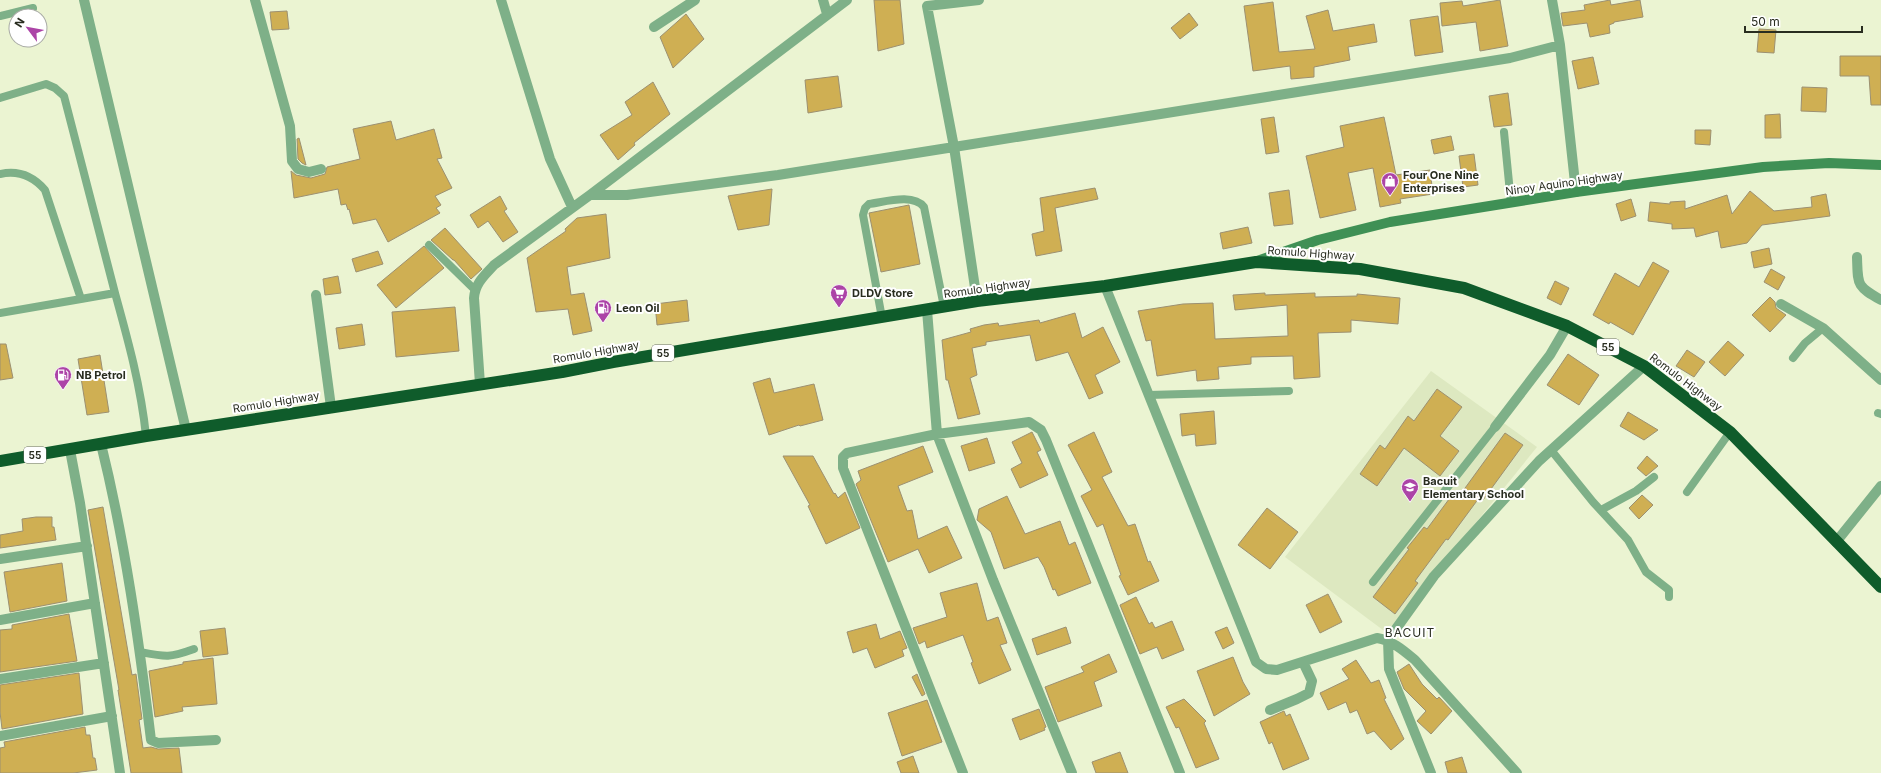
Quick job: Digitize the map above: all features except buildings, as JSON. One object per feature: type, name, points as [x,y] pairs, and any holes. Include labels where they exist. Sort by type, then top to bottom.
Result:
[{"type":"highway","name":"Romulo Highway","points":[[0,461],[146,436],[562,372],[613,362],[977,301],[1104,286],[1256,262],[1360,269],[1464,288],[1567,326],[1644,366],[1730,432],[1881,587]]},
{"type":"main road","name":"Ninoy Aquino Highway","points":[[1256,262],[1318,240],[1390,222],[1576,192],[1763,167],[1830,164],[1881,165]]},
{"type":"street","points":[[84,0],[186,430]]},
{"type":"street","points":[[255,0],[290,126],[292,161],[298,169],[308,172],[321,169]]},
{"type":"street","points":[[501,0],[550,159],[572,207]]},
{"type":"street","points":[[654,27],[695,0]]},
{"type":"street","points":[[823,0],[827,14]]},
{"type":"street","points":[[480,384],[475,290],[482,277],[494,265],[590,195],[846,0]]},
{"type":"street","points":[[977,301],[954,147],[926,3],[979,0]]},
{"type":"street","points":[[1552,0],[1560,46],[1576,192]]},
{"type":"street","points":[[590,195],[628,195],[954,147],[1495,61],[1560,46]]},
{"type":"street","points":[[1857,257],[1860,284],[1864,290],[1881,300]]},
{"type":"street","points":[[1104,286],[1256,662],[1266,669],[1277,670],[1377,638],[1388,640],[1397,645],[1415,660],[1517,773]]},
{"type":"street","points":[[316,295],[331,407]]},
{"type":"street","points":[[1781,304],[1823,328],[1881,380]]},
{"type":"street","points":[[927,310],[937,434],[1072,773]]},
{"type":"street","points":[[1495,427],[1550,355],[1567,326]]},
{"type":"street","points":[[1431,773],[1398,695],[1390,669],[1388,640],[1434,576],[1539,461],[1644,366]]},
{"type":"street","points":[[963,773],[856,502],[842,463],[843,457],[847,453],[937,434],[1029,422],[1041,430],[1046,440],[1180,773]]},
{"type":"street","points":[[101,444],[109,478],[140,652],[151,740],[158,743],[216,740]]},
{"type":"street","points":[[70,450],[87,546],[120,773]]},
{"type":"street","points":[[1836,542],[1881,486]]},
{"type":"street","points":[[0,559],[87,546]]},
{"type":"street","points":[[0,620],[95,603]]},
{"type":"street","points":[[1270,710],[1297,700],[1309,693],[1312,681],[1303,662]]},
{"type":"street","points":[[0,679],[104,663]]},
{"type":"street","points":[[0,736],[112,716]]},
{"type":"lane","points":[[0,98],[46,84],[55,88],[64,96],[132,355],[146,436]]},
{"type":"lane","points":[[1504,132],[1510,203]]},
{"type":"lane","points":[[0,174],[10,172],[22,173],[32,178],[45,190],[81,300]]},
{"type":"lane","points":[[882,318],[863,215],[864,210],[869,204],[910,200],[920,202],[924,207],[944,307]]},
{"type":"lane","points":[[429,245],[475,290]]},
{"type":"lane","points":[[0,314],[115,293]]},
{"type":"lane","points":[[1793,358],[1805,343],[1823,328]]},
{"type":"lane","points":[[1149,395],[1289,391]]},
{"type":"lane","points":[[1373,582],[1495,427]]},
{"type":"lane","points":[[1687,492],[1730,432]]},
{"type":"lane","points":[[1551,450],[1628,540],[1646,572],[1669,590],[1669,597]]},
{"type":"lane","points":[[1601,510],[1636,491],[1654,477]]},
{"type":"lane","points":[[140,652],[166,657],[194,650]]},
{"type":"shaded area","name":"Bacuit Elementary School","points":[[1431,371],[1537,447],[1387,633],[1285,557]]},
{"type":"place","name":"Four One Nine Enterprises","points":[[1390,196]]},
{"type":"place","name":"DLDV Store","points":[[839,308]]},
{"type":"place","name":"Leon Oil","points":[[603,323]]},
{"type":"place","name":"NB Petrol","points":[[63,390]]},
{"type":"place","name":"Bacuit Elementary School","points":[[1410,502]]},
{"type":"district","name":"BACUIT","points":[[1410,633]]}]
